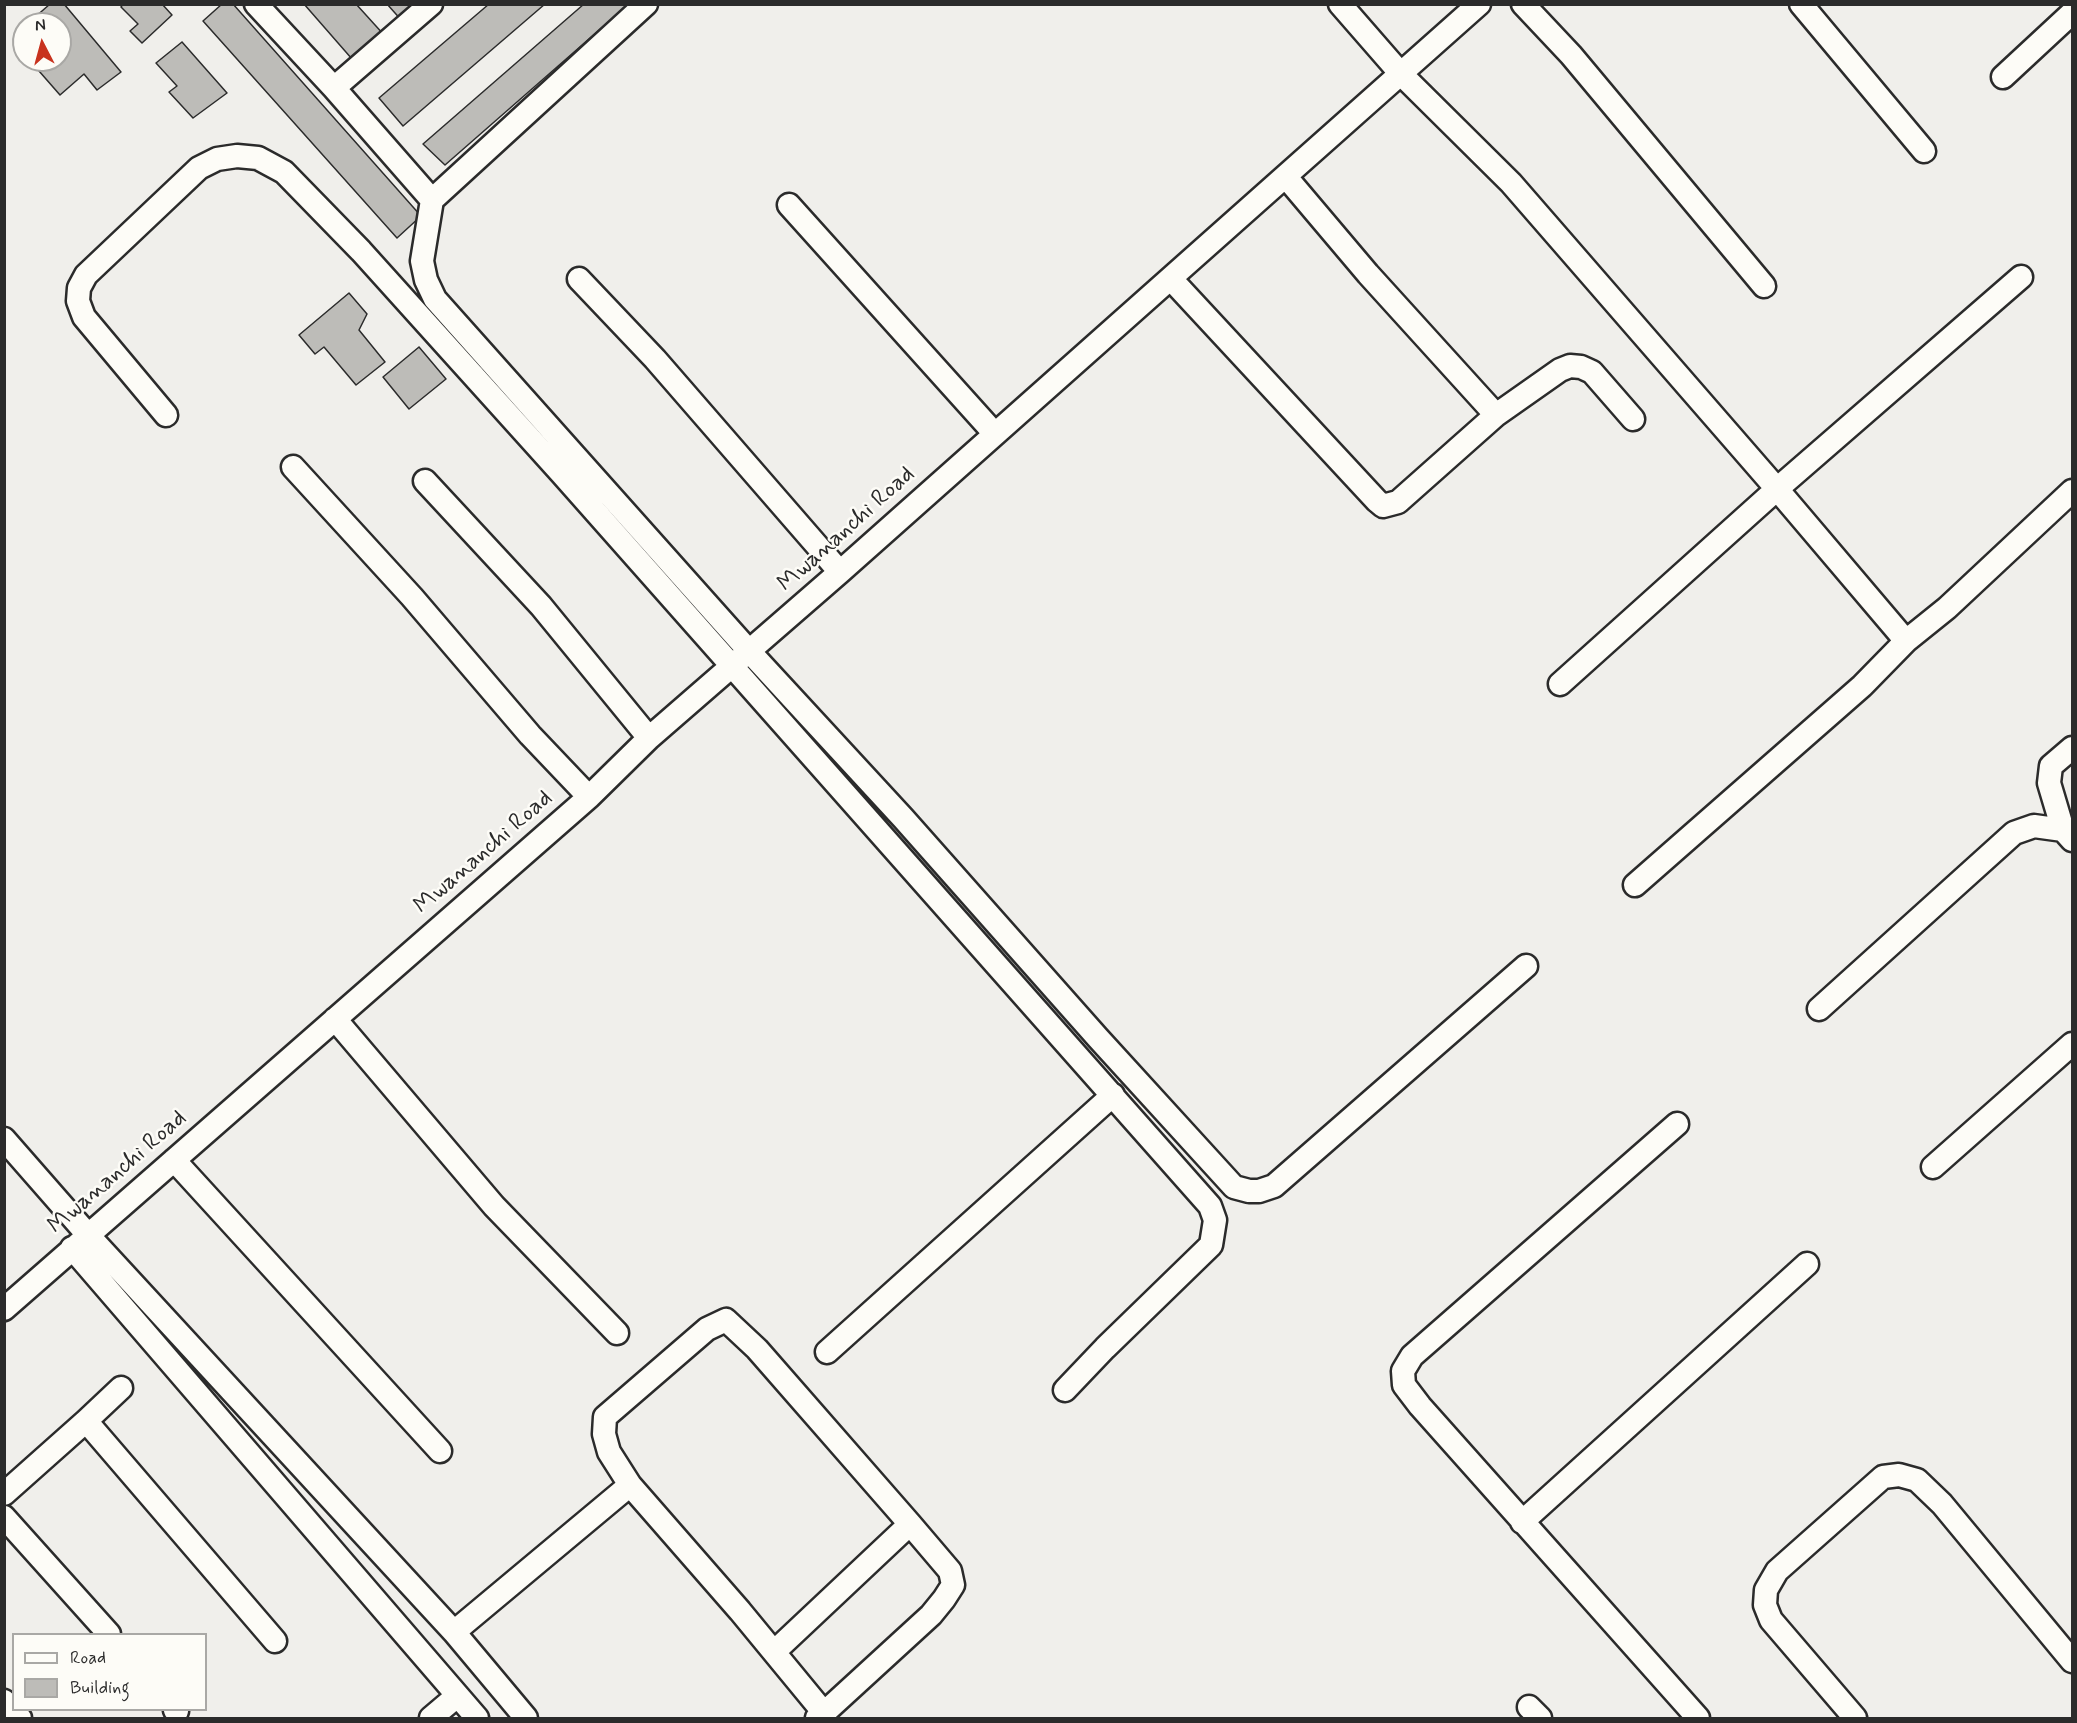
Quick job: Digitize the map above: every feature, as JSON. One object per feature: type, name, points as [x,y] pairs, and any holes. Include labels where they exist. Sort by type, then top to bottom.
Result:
[{"type":"street","points":[[256,4],[334,88],[432,200]]},
{"type":"street","points":[[334,88],[431,4]]},
{"type":"street","points":[[646,4],[432,200],[422,261],[426,280],[435,299],[749,651],[903,818],[1234,1187],[1259,1191],[1274,1186],[1526,966]]},
{"type":"street","points":[[1340,4],[1401,74],[1511,183],[1906,641]]},
{"type":"street","name":"Mwananchi Road","points":[[4,1309],[589,797],[649,738],[840,572],[1479,4]]},
{"type":"street","points":[[1523,4],[1570,55],[1764,286]]},
{"type":"street","points":[[1802,4],[1924,151]]},
{"type":"street","points":[[2003,77],[2073,13]]},
{"type":"street","points":[[166,415],[84,317],[78,301],[79,288],[86,275],[199,168],[216,159],[237,156],[258,158],[284,172],[361,251],[562,474],[1210,1206],[1215,1220],[1211,1245],[1065,1390]]},
{"type":"street","points":[[1286,177],[1368,274],[1496,415]]},
{"type":"street","points":[[789,205],[995,434]]},
{"type":"street","points":[[1560,684],[1777,489],[2021,277]]},
{"type":"street","points":[[579,279],[655,359],[840,572]]},
{"type":"street","points":[[1171,279],[1383,506],[1398,502],[1496,415],[1560,370],[1570,366],[1581,367],[1592,372],[1632,419]]},
{"type":"street","points":[[293,467],[412,597],[530,735],[589,797]]},
{"type":"street","points":[[425,481],[541,606],[649,738]]},
{"type":"street","points":[[1635,885],[1862,686],[1906,641],[1947,608],[2073,491]]},
{"type":"street","points":[[2068,835],[2049,783],[2051,766],[2073,748]]},
{"type":"street","points":[[1818,1009],[2014,833],[2034,826],[2068,835]]},
{"type":"street","points":[[335,1019],[494,1206],[617,1333]]},
{"type":"street","points":[[1933,1167],[2073,1044]]},
{"type":"street","points":[[827,1352],[1113,1095]]},
{"type":"street","points":[[1677,1124],[1412,1356],[1402,1371],[1404,1385],[1420,1406],[1698,1719]]},
{"type":"street","points":[[4,1139],[80,1242],[477,1719]]},
{"type":"street","points":[[174,1160],[440,1451]]},
{"type":"street","points":[[80,1242],[454,1632],[526,1719]]},
{"type":"street","points":[[1522,1522],[1807,1264]]},
{"type":"street","points":[[726,1320],[757,1349],[910,1524],[950,1571],[953,1585],[931,1615],[820,1716],[774,1652],[630,1485],[609,1452],[604,1434],[605,1417],[707,1329],[726,1320]]},
{"type":"street","points":[[4,1494],[121,1388]]},
{"type":"street","points":[[86,1421],[275,1641]]},
{"type":"street","points":[[1855,1719],[1771,1620],[1765,1605],[1766,1590],[1777,1571],[1883,1477],[1899,1475],[1917,1480],[1942,1504],[2073,1661]]},
{"type":"street","points":[[454,1632],[630,1485]]},
{"type":"street","points":[[4,1517],[107,1633]]},
{"type":"street","points":[[774,1652],[910,1524]]},
{"type":"street","points":[[431,1719],[457,1696]]},
{"type":"building","points":[[50,4],[64,4],[71,12],[41,12]]},
{"type":"building","points":[[123,4],[162,4],[172,15],[142,43],[130,31],[138,24],[121,7]]},
{"type":"building","points":[[222,4],[233,4],[421,216],[397,238],[203,21]]},
{"type":"building","points":[[304,4],[356,4],[385,36],[359,67]]},
{"type":"building","points":[[387,4],[423,4],[403,22]]},
{"type":"building","points":[[489,4],[545,4],[403,126],[379,98]]},
{"type":"building","points":[[584,4],[629,4],[445,165],[423,144]]},
{"type":"building","points":[[72,14],[121,72],[97,90],[84,74],[60,95],[40,72],[72,72]]},
{"type":"building","points":[[182,42],[227,93],[193,118],[169,92],[177,86],[156,63]]},
{"type":"building","points":[[349,293],[367,314],[359,330],[385,362],[356,385],[324,347],[315,354],[299,335]]},
{"type":"building","points":[[419,347],[446,379],[409,409],[383,377]]}]
